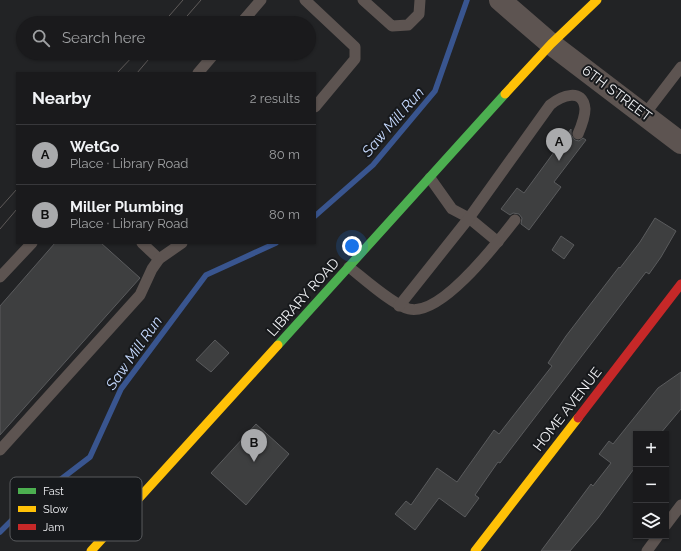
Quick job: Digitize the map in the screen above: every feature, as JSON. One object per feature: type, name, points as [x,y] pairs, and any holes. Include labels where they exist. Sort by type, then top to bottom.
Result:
[{"type":"main road","name":"LIBRARY ROAD","points":[[142,495],[551,44],[597,0]]},
{"type":"main road","name":"LIBRARY ROAD","points":[[551,44],[577,6]]},
{"type":"main road","name":"HOME AVENUE","points":[[475,551],[681,284]]},
{"type":"main road","name":"LIBRARY ROAD","points":[[91,551],[100,541]]},
{"type":"street","name":"6TH STREET","points":[[500,0],[551,44],[645,114],[681,143]]},
{"type":"lane","points":[[247,16],[261,0]]},
{"type":"lane","points":[[305,0],[355,46],[355,59],[316,105]]},
{"type":"lane","points":[[363,0],[392,26],[408,25],[419,14],[420,0]]},
{"type":"lane","points":[[199,72],[209,60]]},
{"type":"lane","points":[[645,114],[681,67]]},
{"type":"lane","points":[[399,306],[469,218],[550,105],[559,98],[568,94],[578,97],[585,109],[578,134]]},
{"type":"lane","points":[[430,178],[452,209],[469,218],[498,242]]},
{"type":"lane","points":[[349,267],[399,306],[410,310],[415,309],[440,300],[454,290],[516,220]]},
{"type":"lane","points":[[0,277],[31,244]]},
{"type":"lane","points":[[143,244],[159,259]]},
{"type":"lane","points":[[0,450],[140,295],[152,269],[159,259],[181,244]]},
{"type":"lane","points":[[669,521],[681,505]]},
{"type":"lane","points":[[647,551],[656,539]]},
{"type":"building","points":[[571,129],[571,135],[575,140],[579,141],[583,138],[586,140],[554,182],[561,187],[529,230],[521,224],[522,218],[519,214],[513,213],[510,215],[501,209],[517,188],[524,193]]},
{"type":"building","points":[[655,218],[676,231],[661,257],[649,274],[646,272],[500,463],[498,462],[475,495],[479,498],[465,517],[439,498],[415,530],[395,514],[406,501],[411,505],[437,468],[457,482],[494,430],[499,434],[552,366],[548,363],[566,336],[640,242]]},
{"type":"building","points":[[561,236],[574,245],[564,259],[552,250]]},
{"type":"building","points":[[54,244],[102,244],[140,278],[0,435],[0,306]]},
{"type":"building","points":[[215,340],[229,353],[211,372],[196,360]]},
{"type":"building","points":[[681,372],[681,409],[663,431],[633,431],[633,470],[598,518],[570,551],[541,551],[591,484],[593,486],[611,463],[599,454],[609,441],[613,444],[658,388]]},
{"type":"building","points":[[256,424],[289,454],[246,505],[211,473]]},
{"type":"waterway","name":"Saw Mill Run","points":[[316,215],[373,165],[435,91],[467,0]]},
{"type":"waterway","name":"Saw Mill Run","points":[[64,477],[90,457],[121,389],[206,275],[274,244]]},
{"type":"waterway","name":"Saw Mill Run","points":[[0,532],[10,522]]},
{"type":"tram line","points":[[169,16],[183,0]]},
{"type":"tram line","points":[[187,16],[201,0]]},
{"type":"tram line","points":[[118,72],[129,60]]},
{"type":"tram line","points":[[138,72],[148,60]]},
{"type":"tram line","points":[[0,208],[16,190]]},
{"type":"tram line","points":[[0,229],[16,210]]},
{"type":"traffic: fast","points":[[278,345],[505,94]]},
{"type":"traffic: slow","points":[[505,94],[551,44],[597,0]]},
{"type":"traffic: slow","points":[[142,495],[278,345]]},
{"type":"traffic: slow","points":[[475,551],[578,418]]},
{"type":"traffic: slow","points":[[91,551],[100,541]]},
{"type":"traffic: jam","points":[[578,418],[681,284]]},
{"type":"place","name":"WetGo","points":[[559,161]]},
{"type":"place","name":"Miller Plumbing","points":[[254,462]]}]
